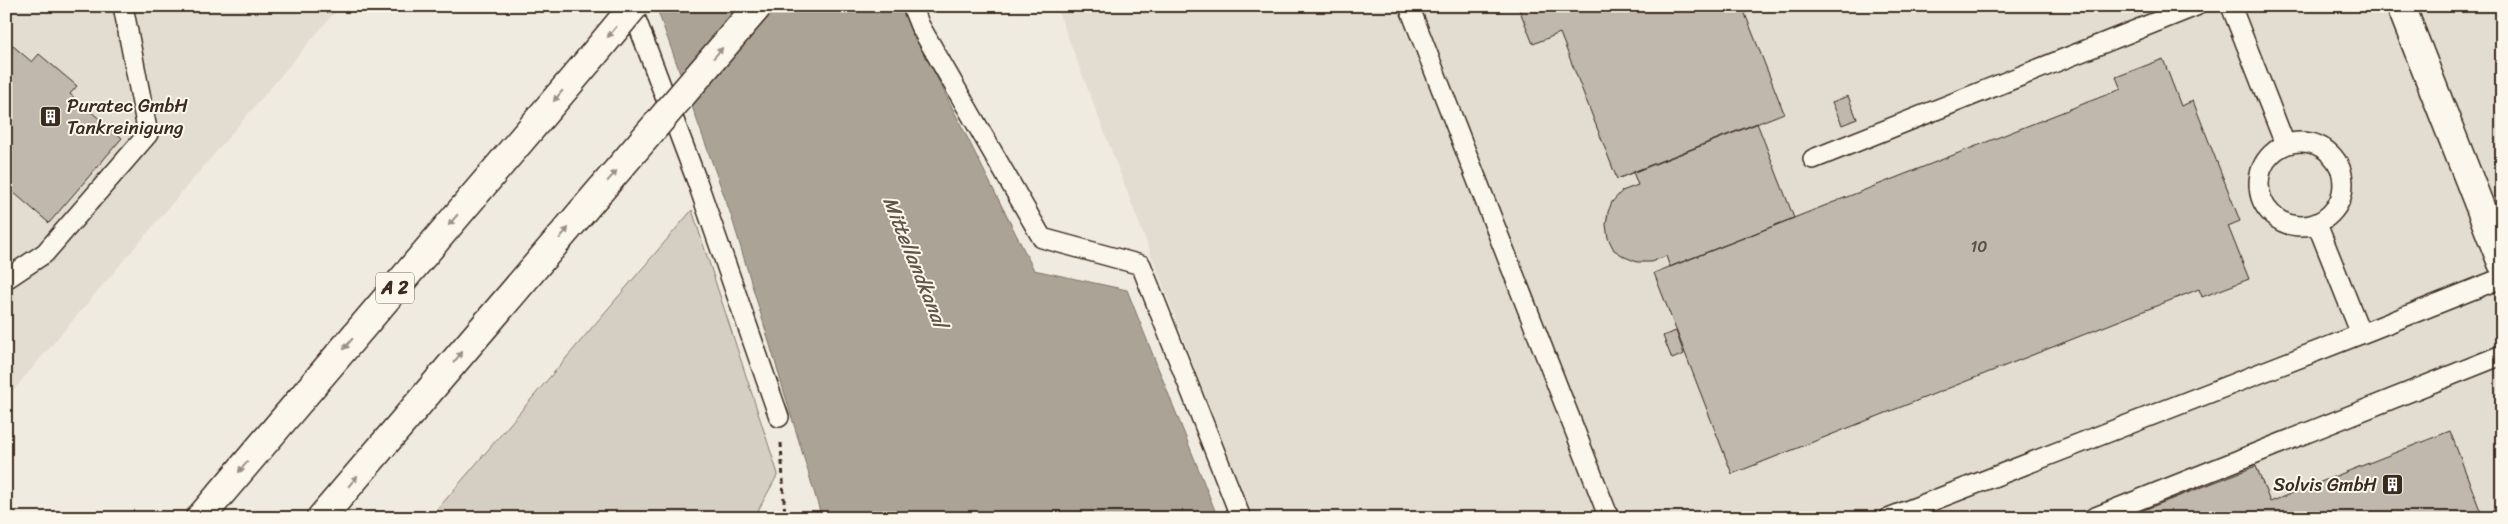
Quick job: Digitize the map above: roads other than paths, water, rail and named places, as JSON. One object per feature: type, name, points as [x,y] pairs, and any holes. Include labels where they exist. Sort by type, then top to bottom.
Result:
[{"type":"main road","name":"A 2","points":[[200,518],[633,6]]},
{"type":"main road","points":[[321,518],[758,6]]},
{"type":"main road","points":[[2401,6],[2502,263]]},
{"type":"lane","points":[[6,279],[45,253],[148,134],[123,6]]},
{"type":"lane","points":[[633,6],[698,184],[779,417]]},
{"type":"lane","points":[[912,6],[920,26],[1042,238],[1141,266],[1241,518]]},
{"type":"lane","points":[[1409,6],[1609,518]]},
{"type":"lane","points":[[1813,159],[2196,6]]},
{"type":"lane","points":[[2231,6],[2285,144]]},
{"type":"lane","points":[[2301,141],[2318,144],[2332,154],[2340,168],[2343,185],[2340,200],[2330,216],[2317,224],[2299,226],[2284,223],[2270,214],[2260,200],[2258,184],[2261,167],[2270,153],[2285,144],[2301,141]]},
{"type":"lane","points":[[2317,224],[2360,334]]},
{"type":"lane","points":[[1888,518],[2502,278]]},
{"type":"lane","points":[[2093,518],[2502,355]]},
{"type":"water","name":"Mittellandkanal","points":[[656,6],[901,6],[1034,270],[1127,290],[1218,518],[822,518],[731,215]]},
{"type":"place","name":"Puratec GmbH Tankreinigung","points":[[51,116]]},
{"type":"place","name":"Solvis GmbH","points":[[2393,484]]}]
